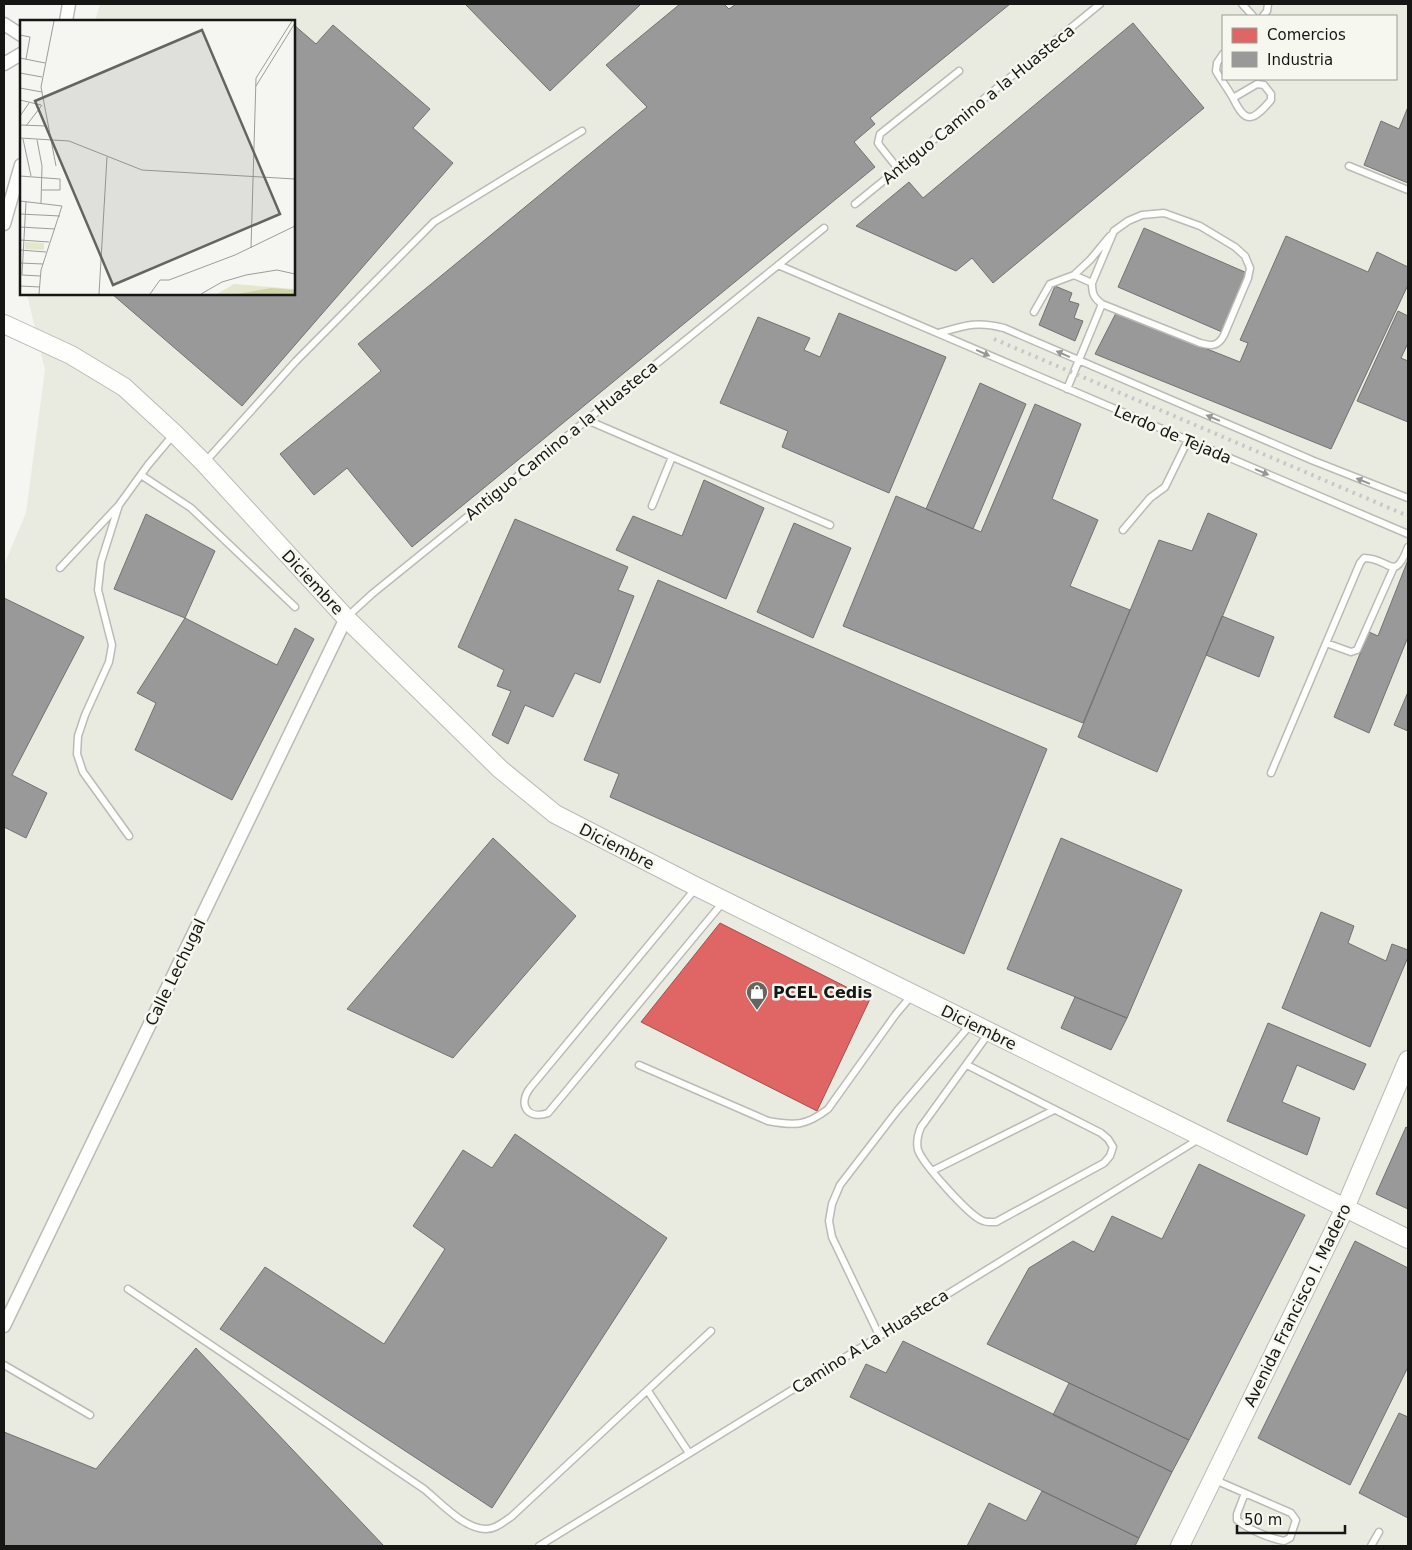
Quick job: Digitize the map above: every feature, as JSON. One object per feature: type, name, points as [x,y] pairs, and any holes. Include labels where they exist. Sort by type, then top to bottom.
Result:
[{"type":"street","points":[[66,20],[69,4]]},
{"type":"street","points":[[4,24],[20,34]]},
{"type":"street","points":[[4,64],[20,55]]},
{"type":"street","points":[[4,224],[5,211],[20,168]]},
{"type":"street","name":"Diciembre","points":[[4,324],[71,355],[124,387],[204,463],[346,618],[500,769],[555,814],[725,901],[1408,1240]]},
{"type":"street","name":"Calle Lechugal","points":[[4,1326],[346,618]]},
{"type":"street","name":"Avenida Francisco I. Madero","points":[[1180,1546],[1345,1208],[1408,1060]]},
{"type":"lane","name":"Antiguo Camino a la Huasteca","points":[[855,204],[1100,4]]},
{"type":"lane","points":[[1242,4],[1251,15]]},
{"type":"lane","points":[[1222,56],[1217,63],[1216,71],[1233,98],[1236,107],[1244,116],[1248,118],[1253,116],[1271,100],[1271,94],[1264,85],[1257,84],[1233,98]]},
{"type":"lane","points":[[898,170],[878,143],[880,134],[959,71]]},
{"type":"lane","points":[[204,463],[296,361],[434,222],[582,131]]},
{"type":"lane","points":[[1349,166],[1408,190]]},
{"type":"lane","points":[[1034,312],[1050,284],[1074,275],[1090,260],[1114,231],[1128,221],[1142,215],[1164,213],[1200,226],[1235,247],[1245,256],[1250,268],[1249,273],[1221,342],[1209,346],[1200,343],[1102,304],[1094,298],[1092,283],[1114,231]]},
{"type":"lane","name":"Antiguo Camino a la Huasteca","points":[[346,618],[380,588],[824,228]]},
{"type":"lane","name":"Lerdo de Tejada","points":[[778,265],[1408,534]]},
{"type":"lane","points":[[1074,275],[1092,283]]},
{"type":"lane","points":[[1067,389],[1102,304]]},
{"type":"lane","name":"Lerdo de Tejada","points":[[939,333],[964,326],[985,323],[1004,328],[1314,461],[1408,498]]},
{"type":"lane","points":[[587,420],[830,525]]},
{"type":"lane","points":[[60,568],[119,505],[174,433]]},
{"type":"lane","points":[[1124,530],[1150,498],[1165,487],[1188,440]]},
{"type":"lane","points":[[652,506],[672,457]]},
{"type":"lane","points":[[141,475],[191,508],[294,607]]},
{"type":"lane","points":[[119,505],[101,562],[98,590],[112,644],[109,662],[85,715],[78,736],[77,754],[83,772],[129,836]]},
{"type":"lane","points":[[1271,773],[1364,558],[1370,558],[1394,567],[1399,566],[1403,562],[1408,547]]},
{"type":"lane","points":[[1326,643],[1352,652],[1357,650],[1394,567]]},
{"type":"lane","points":[[697,887],[530,1088],[524,1101],[524,1106],[527,1110],[542,1115],[548,1113],[725,901]]},
{"type":"lane","points":[[639,1065],[768,1121],[790,1125],[814,1120],[828,1109],[896,1014],[913,994]]},
{"type":"lane","points":[[879,1335],[832,1237],[829,1221],[832,1204],[840,1185],[897,1111],[972,1023]]},
{"type":"lane","points":[[967,1065],[1101,1133],[1113,1147],[1110,1156],[1104,1163],[996,1222],[982,1221],[974,1216],[923,1160],[918,1148],[917,1136],[921,1127],[990,1032]]},
{"type":"lane","points":[[932,1171],[1054,1110]]},
{"type":"lane","name":"Camino A La Huasteca","points":[[539,1546],[1202,1137]]},
{"type":"lane","points":[[128,1290],[424,1489],[459,1518],[473,1526],[486,1529],[497,1526],[511,1516],[711,1331]]},
{"type":"lane","points":[[4,1365],[90,1415]]},
{"type":"lane","points":[[648,1391],[689,1453]]},
{"type":"lane","points":[[1212,1478],[1245,1492],[1291,1512],[1296,1520],[1290,1538],[1284,1541],[1278,1540],[1243,1525],[1237,1520],[1237,1514],[1245,1492]]},
{"type":"lane","points":[[1370,1546],[1379,1532]]},
{"type":"shaded area","points":[[100,4],[1408,4],[1408,1546],[4,1546],[4,565],[26,513],[45,370],[27,295],[295,295],[295,20],[95,20]]},
{"type":"building: Comercios","name":"PCEL Cedis","points":[[720,923],[870,999],[817,1111],[641,1022]]},
{"type":"building: Industria","points":[[465,4],[641,4],[550,91]]},
{"type":"building: Industria","points":[[680,4],[724,4],[729,9],[736,4],[1010,4],[870,118],[875,124],[854,142],[875,167],[412,547],[347,468],[314,495],[280,454],[381,371],[358,344],[647,107],[606,65]]},
{"type":"building: Industria","points":[[1133,23],[1204,108],[993,283],[972,258],[956,271],[856,226],[909,182],[923,198]]},
{"type":"building: Industria","points":[[333,25],[430,109],[413,128],[453,163],[242,406],[113,295],[295,295],[295,26],[316,44]]},
{"type":"building: Industria","points":[[1408,107],[1408,183],[1364,165],[1381,121],[1399,129]]},
{"type":"building: Industria","points":[[1144,228],[1247,273],[1222,332],[1118,287]]},
{"type":"building: Industria","points":[[1286,236],[1368,272],[1377,252],[1408,267],[1408,285],[1331,449],[1095,354],[1116,313],[1240,362],[1248,343],[1240,340]]},
{"type":"building: Industria","points":[[1055,286],[1072,293],[1069,301],[1079,304],[1074,318],[1083,321],[1075,341],[1039,325]]},
{"type":"building: Industria","points":[[1398,311],[1408,316],[1408,343],[1401,358],[1408,361],[1408,422],[1357,401]]},
{"type":"building: Industria","points":[[839,313],[946,357],[889,493],[782,447],[788,431],[720,403],[758,317],[810,338],[804,350],[820,357]]},
{"type":"building: Industria","points":[[980,383],[1026,404],[973,529],[926,509]]},
{"type":"building: Industria","points":[[1035,404],[1081,424],[1052,499],[1098,520],[1070,586],[1130,610],[1083,723],[843,626],[896,496],[981,532]]},
{"type":"building: Industria","points":[[704,480],[764,508],[726,599],[616,550],[633,516],[682,536]]},
{"type":"building: Industria","points":[[1208,513],[1257,534],[1157,772],[1078,737],[1159,540],[1192,551]]},
{"type":"building: Industria","points":[[146,514],[215,551],[185,618],[114,589]]},
{"type":"building: Industria","points":[[515,519],[628,567],[618,590],[634,596],[600,683],[575,673],[553,717],[525,705],[508,744],[492,735],[511,691],[497,686],[504,670],[458,647]]},
{"type":"building: Industria","points":[[794,523],[851,548],[813,638],[757,612]]},
{"type":"building: Industria","points":[[1408,560],[1408,637],[1369,733],[1334,717],[1369,632],[1378,636]]},
{"type":"building: Industria","points":[[658,580],[1047,749],[964,954],[610,797],[619,774],[584,760]]},
{"type":"building: Industria","points":[[4,598],[84,637],[12,775],[47,793],[26,838],[4,827]]},
{"type":"building: Industria","points":[[1222,616],[1274,637],[1259,677],[1206,655]]},
{"type":"building: Industria","points":[[185,618],[277,665],[295,628],[314,639],[232,800],[135,750],[156,703],[137,693]]},
{"type":"building: Industria","points":[[1408,692],[1408,731],[1394,725]]},
{"type":"building: Industria","points":[[493,838],[576,916],[453,1058],[347,1009]]},
{"type":"building: Industria","points":[[1061,838],[1182,890],[1127,1018],[1007,969]]},
{"type":"building: Industria","points":[[1321,912],[1354,926],[1348,943],[1386,961],[1392,944],[1408,950],[1408,957],[1370,1047],[1282,1008]]},
{"type":"building: Industria","points":[[1075,997],[1127,1018],[1111,1050],[1061,1028]]},
{"type":"building: Industria","points":[[1268,1023],[1366,1064],[1354,1090],[1297,1065],[1282,1102],[1320,1118],[1307,1155],[1227,1121]]},
{"type":"building: Industria","points":[[1406,1127],[1408,1128],[1408,1209],[1376,1194]]},
{"type":"building: Industria","points":[[515,1134],[667,1238],[492,1508],[220,1329],[265,1267],[384,1344],[445,1249],[413,1226],[463,1150],[492,1168]]},
{"type":"building: Industria","points":[[1199,1164],[1305,1215],[1189,1440],[987,1344],[1029,1268],[1073,1241],[1094,1252],[1112,1216],[1162,1239]]},
{"type":"building: Industria","points":[[1355,1241],[1408,1268],[1408,1367],[1350,1485],[1258,1438]]},
{"type":"building: Industria","points":[[903,1341],[1172,1472],[1139,1538],[850,1397],[866,1364],[886,1373]]},
{"type":"building: Industria","points":[[196,1348],[384,1546],[4,1546],[4,1432],[96,1469]]},
{"type":"building: Industria","points":[[1069,1383],[1189,1440],[1172,1472],[1053,1415]]},
{"type":"building: Industria","points":[[1399,1413],[1408,1417],[1408,1518],[1359,1493]]},
{"type":"building: Industria","points":[[1042,1491],[1139,1538],[1135,1546],[967,1546],[989,1503],[1026,1521]]},
{"type":"railway","points":[[994,339],[1408,516]]},
{"type":"place","name":"PCEL Cedis","points":[[757,1011]]}]
